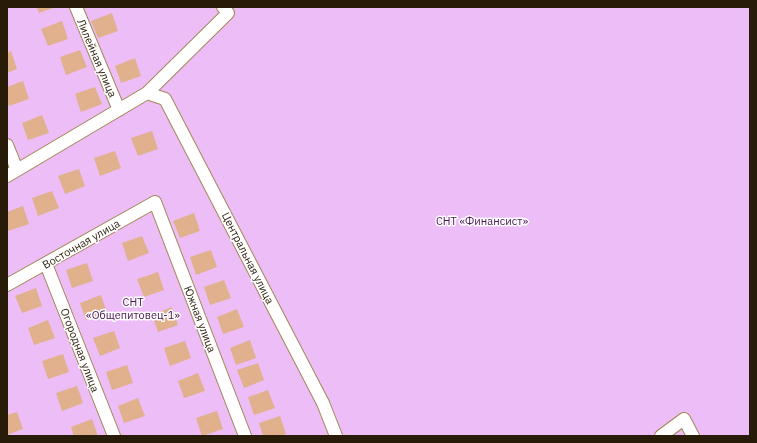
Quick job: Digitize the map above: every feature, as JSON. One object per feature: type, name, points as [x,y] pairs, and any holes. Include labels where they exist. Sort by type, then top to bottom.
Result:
[{"type":"street","name":"Лилейная улица","points":[[76,7],[119,110]]},
{"type":"street","points":[[7,145],[12,173],[147,93],[229,9]]},
{"type":"street","name":"Центральная улица","points":[[147,93],[165,99],[320,396],[336,436]]},
{"type":"street","name":"Восточная улица","points":[[7,285],[155,202]]},
{"type":"street","name":"Южная улица","points":[[155,202],[245,436]]},
{"type":"street","name":"Огородная улица","points":[[46,264],[114,436]]},
{"type":"street","points":[[661,436],[684,419],[693,436]]},
{"type":"green space","name":"СНТ «Финансист»","points":[[7,7],[750,7],[750,436],[7,436]]},
{"type":"building","points":[[37,7],[56,7],[39,13]]},
{"type":"building","points":[[112,13],[118,31],[98,38],[91,21]]},
{"type":"building","points":[[62,21],[68,39],[48,46],[41,29]]},
{"type":"building","points":[[80,50],[87,67],[66,75],[60,57]]},
{"type":"building","points":[[11,51],[17,69],[7,73],[7,53]]},
{"type":"building","points":[[135,58],[141,76],[121,83],[115,66]]},
{"type":"building","points":[[23,81],[29,99],[9,106],[7,102],[7,87]]},
{"type":"building","points":[[95,87],[102,104],[81,112],[75,94]]},
{"type":"building","points":[[42,115],[49,133],[28,140],[22,123]]},
{"type":"building","points":[[152,131],[158,149],[138,156],[131,138]]},
{"type":"building","points":[[115,151],[121,168],[100,176],[94,158]]},
{"type":"building","points":[[79,169],[85,186],[65,194],[58,176]]},
{"type":"building","points":[[52,191],[59,208],[38,216],[32,198]]},
{"type":"building","points":[[23,206],[29,224],[8,231],[7,212]]},
{"type":"building","points":[[194,213],[200,231],[180,238],[173,221]]},
{"type":"building","points":[[142,236],[149,253],[128,261],[122,243]]},
{"type":"building","points":[[211,250],[217,267],[196,275],[190,257]]},
{"type":"building","points":[[87,263],[93,281],[72,288],[66,270]]},
{"type":"building","points":[[158,272],[164,290],[144,297],[137,279]]},
{"type":"building","points":[[224,280],[231,298],[210,305],[204,287]]},
{"type":"building","points":[[36,288],[42,306],[22,313],[15,296]]},
{"type":"building","points":[[101,295],[107,313],[86,320],[80,303]]},
{"type":"building","points":[[172,307],[178,325],[158,332],[152,315]]},
{"type":"building","points":[[237,309],[244,327],[223,334],[217,317]]},
{"type":"building","points":[[48,320],[55,338],[34,345],[28,328]]},
{"type":"building","points":[[114,331],[120,348],[100,356],[93,338]]},
{"type":"building","points":[[250,340],[256,358],[236,365],[230,348]]},
{"type":"building","points":[[185,341],[191,358],[170,366],[164,348]]},
{"type":"building","points":[[63,354],[69,372],[48,379],[42,361]]},
{"type":"building","points":[[258,363],[264,380],[244,388],[237,370]]},
{"type":"building","points":[[127,365],[133,383],[112,390],[106,372]]},
{"type":"building","points":[[198,373],[205,391],[184,398],[178,381]]},
{"type":"building","points":[[77,386],[83,403],[62,411],[56,393]]},
{"type":"building","points":[[268,390],[275,408],[254,415],[248,397]]},
{"type":"building","points":[[138,398],[145,416],[124,423],[118,406]]},
{"type":"building","points":[[217,411],[223,429],[202,436],[196,418]]},
{"type":"building","points":[[17,412],[23,429],[7,435],[7,415]]},
{"type":"building","points":[[280,416],[286,434],[279,436],[263,436],[259,423]]},
{"type":"building","points":[[92,419],[98,436],[74,436],[71,427]]},
{"type":"park label","name":"СНТ «Общепитовец-1»","points":[[133,308]]}]
